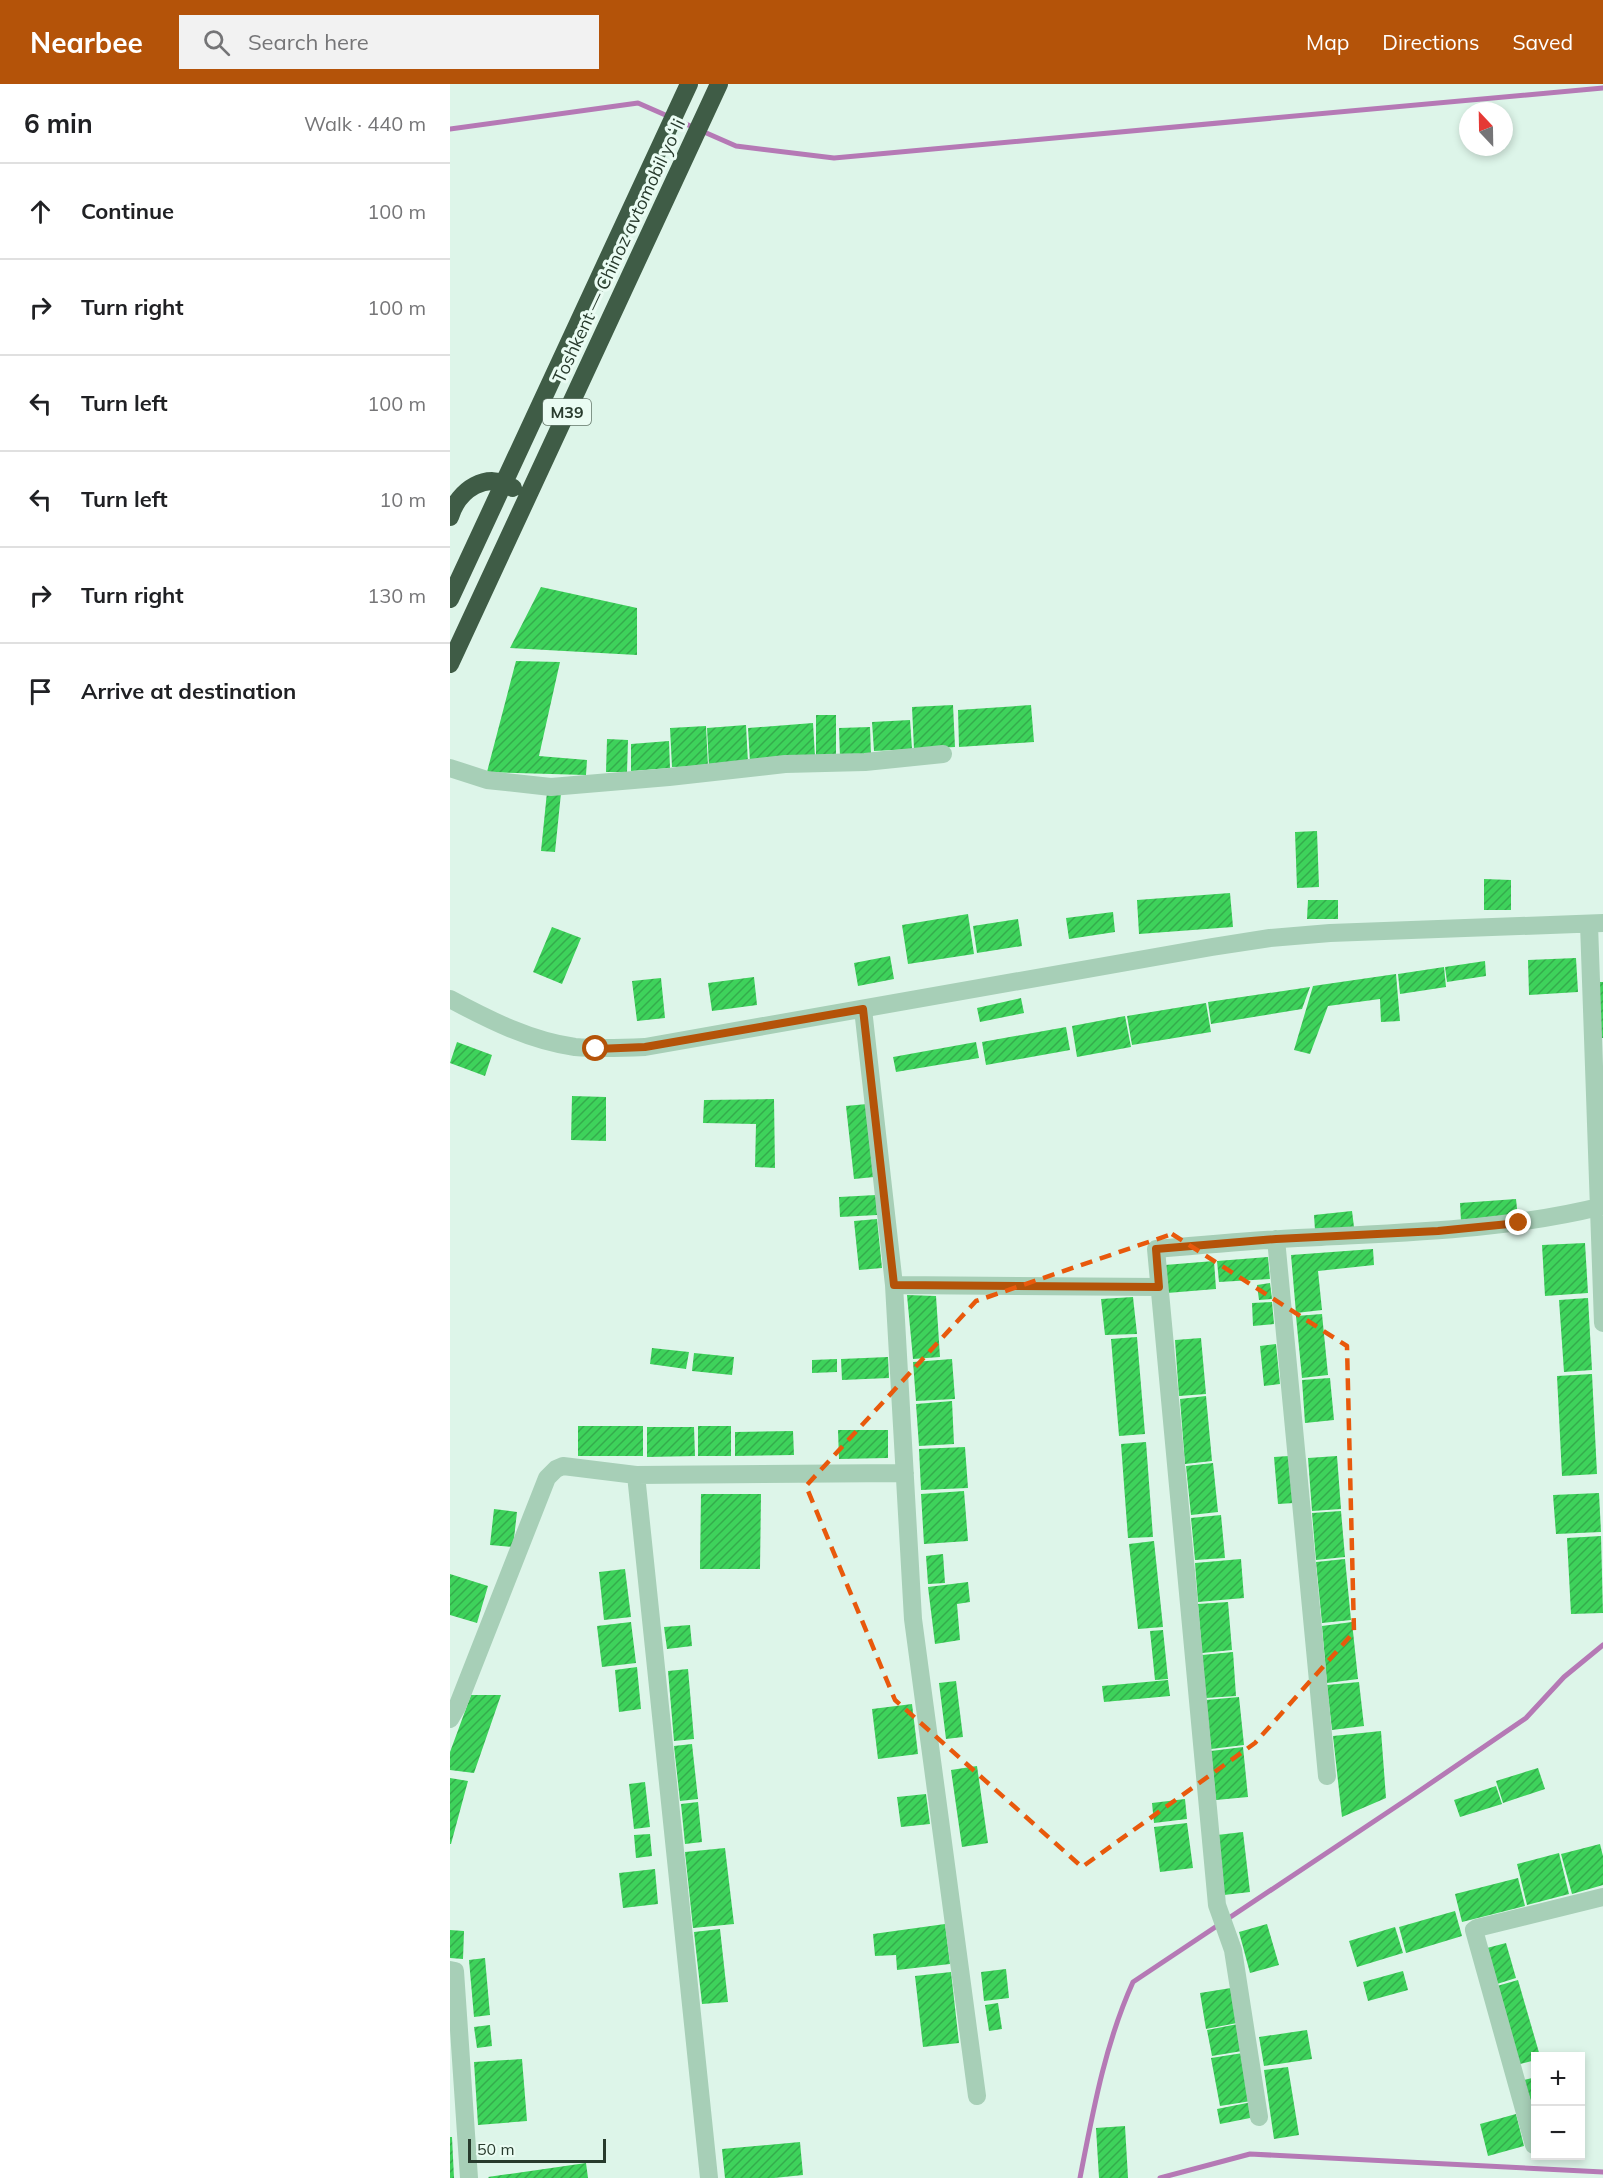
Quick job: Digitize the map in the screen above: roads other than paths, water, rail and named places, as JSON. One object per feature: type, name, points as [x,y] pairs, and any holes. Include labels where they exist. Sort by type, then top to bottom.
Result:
[{"type":"highway","name":"Toshkent — Chinoz avtomobil yoʻli","points":[[450,599],[689,84]]},
{"type":"highway","name":"Toshkent — Chinoz avtomobil yoʻli","points":[[450,664],[719,84]]},
{"type":"highway","points":[[450,517],[457,501],[473,486],[490,481],[504,482],[521,495],[524,504]]},
{"type":"street","points":[[450,768],[488,780],[551,787],[785,764],[865,762],[943,754]]},
{"type":"street","points":[[450,999],[517,1032],[561,1044],[596,1049],[645,1047],[1270,938],[1330,933],[1596,923],[1603,1323]]},
{"type":"street","points":[[863,1009],[894,1285],[913,1619],[976,2096]]},
{"type":"street","points":[[1259,2117],[1233,1950],[1217,1905],[1156,1249],[1276,1239],[1438,1231],[1519,1223],[1600,1207]]},
{"type":"street","points":[[1276,1239],[1327,1776]]},
{"type":"street","points":[[894,1285],[1159,1287]]},
{"type":"street","points":[[450,1719],[457,1707],[547,1478],[556,1469],[563,1466],[636,1475],[905,1473]]},
{"type":"street","points":[[636,1475],[709,2178]]},
{"type":"street","points":[[1531,2134],[1474,1930],[1603,1897]]},
{"type":"street","points":[[450,1970],[455,1971],[470,2178]]},
{"type":"waterway","points":[[450,129],[638,103],[736,146],[834,158],[1603,88]]},
{"type":"waterway","points":[[1080,2178],[1107,2054],[1133,1982],[1526,1718],[1564,1677],[1603,1645]]},
{"type":"waterway","points":[[1160,2178],[1250,2154],[1603,2172]]}]
